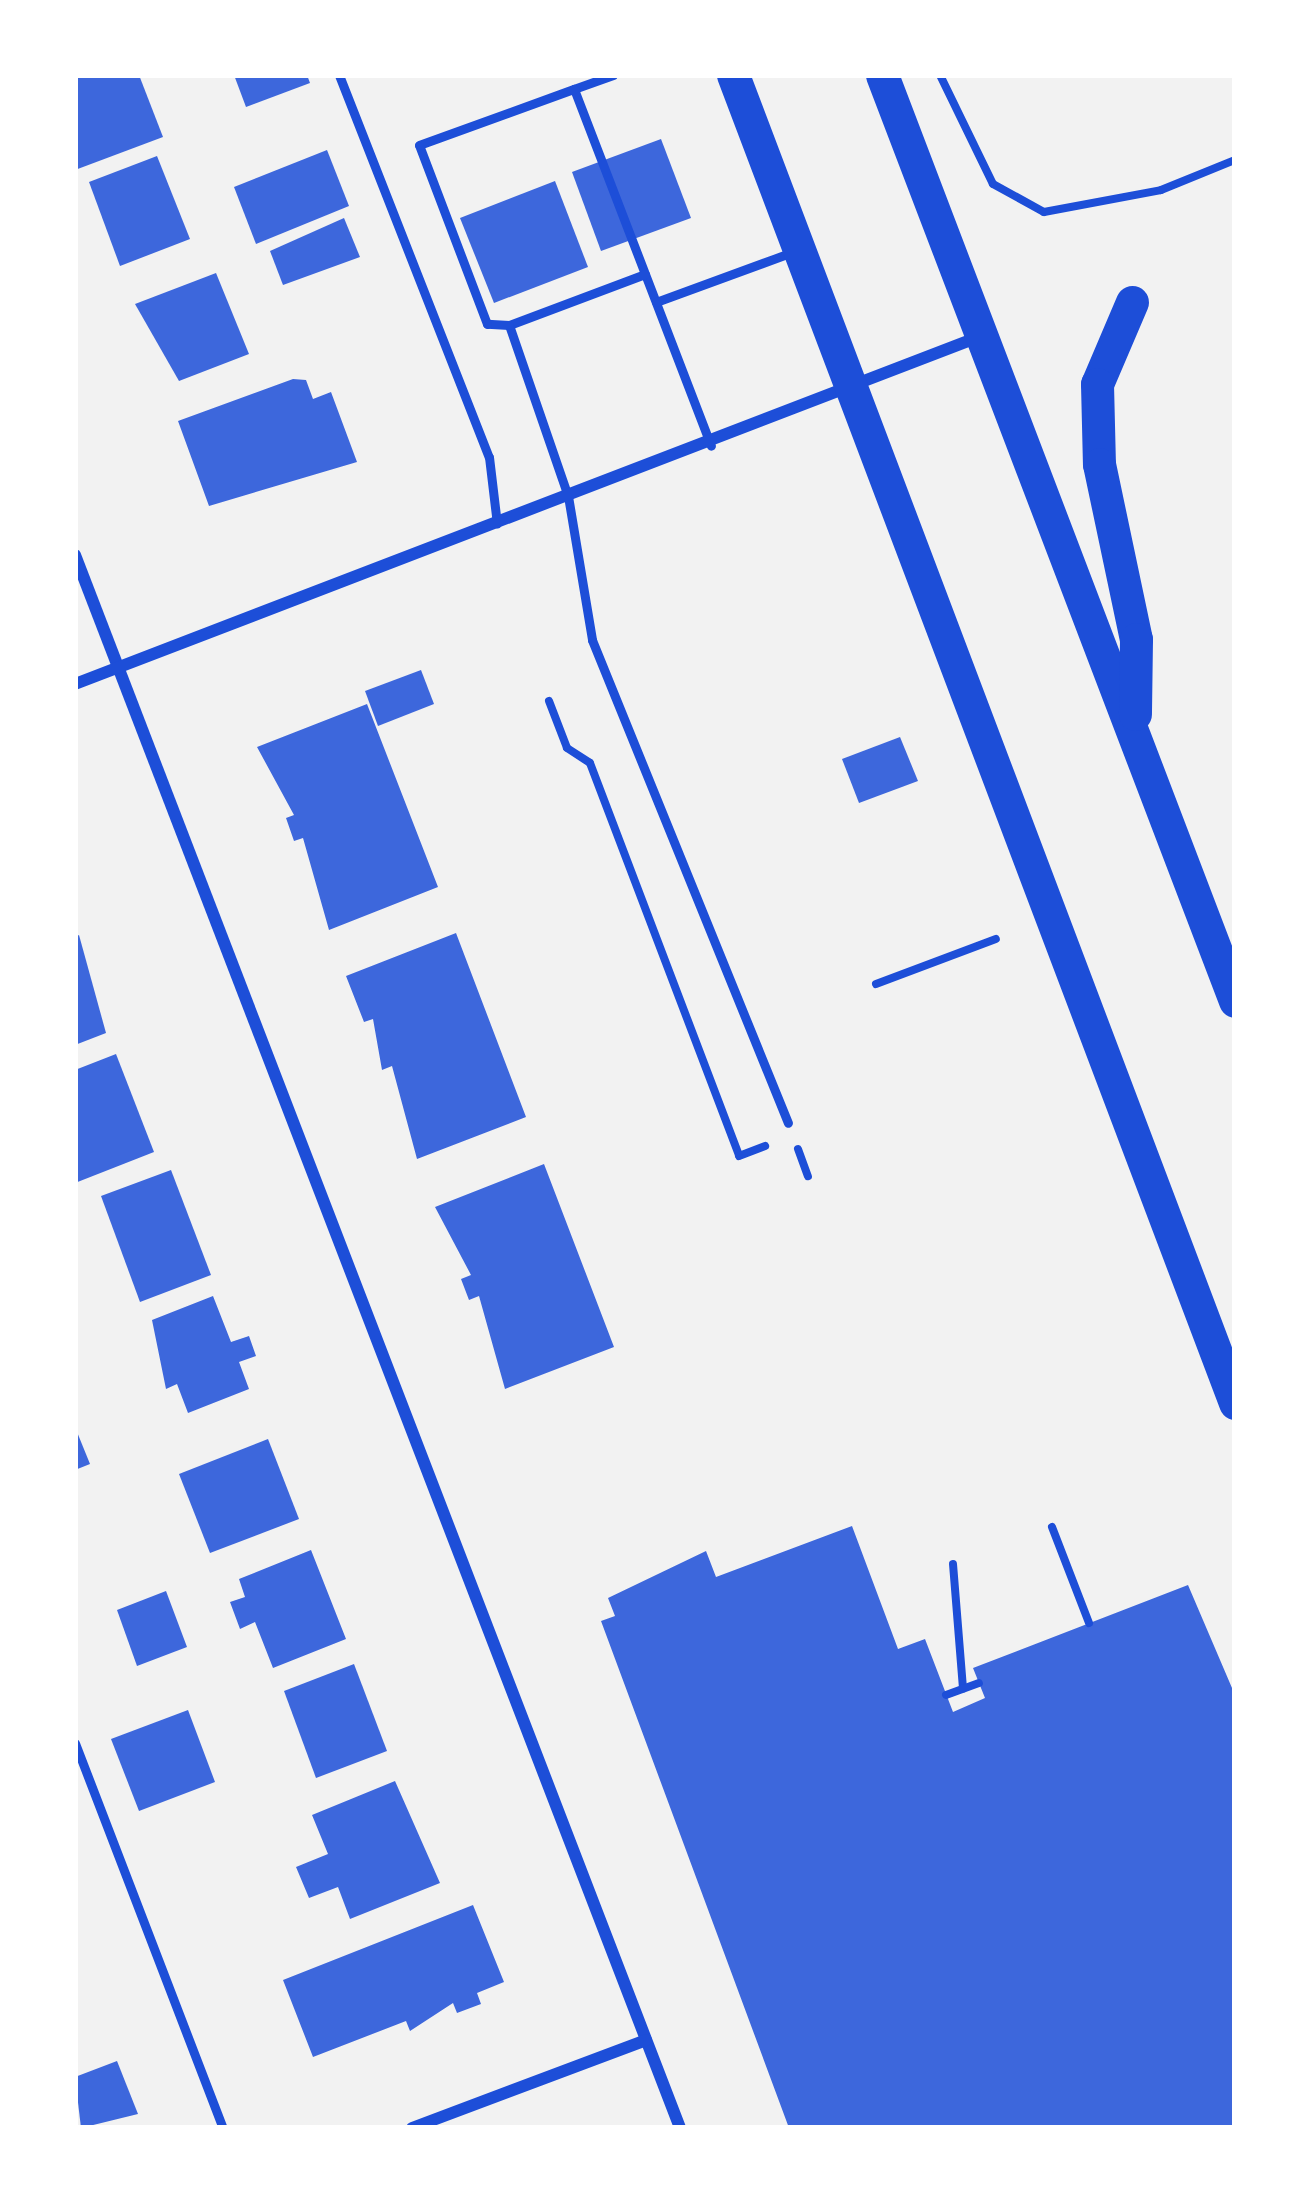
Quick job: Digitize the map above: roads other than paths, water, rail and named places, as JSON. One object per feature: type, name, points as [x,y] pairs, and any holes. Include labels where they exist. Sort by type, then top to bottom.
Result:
[{"type":"highway","points":[[733,75],[1235,1402]]},
{"type":"highway","points":[[882,75],[1235,1001]]},
{"type":"highway","points":[[1132,302],[1097,384],[1099,464],[1136,640],[1134,734]]},
{"type":"street","points":[[75,684],[711,446],[982,336]]},
{"type":"street","points":[[75,555],[680,2128]]},
{"type":"street","points":[[412,2128],[646,2039]]},
{"type":"lane","points":[[339,75],[489,457],[497,524]]},
{"type":"lane","points":[[613,75],[419,145],[487,324],[509,325],[645,274]]},
{"type":"lane","points":[[574,89],[711,446]]},
{"type":"lane","points":[[656,302],[799,250]]},
{"type":"lane","points":[[509,325],[568,496],[592,640],[788,1123]]},
{"type":"lane","points":[[75,1743],[223,2128]]}]
